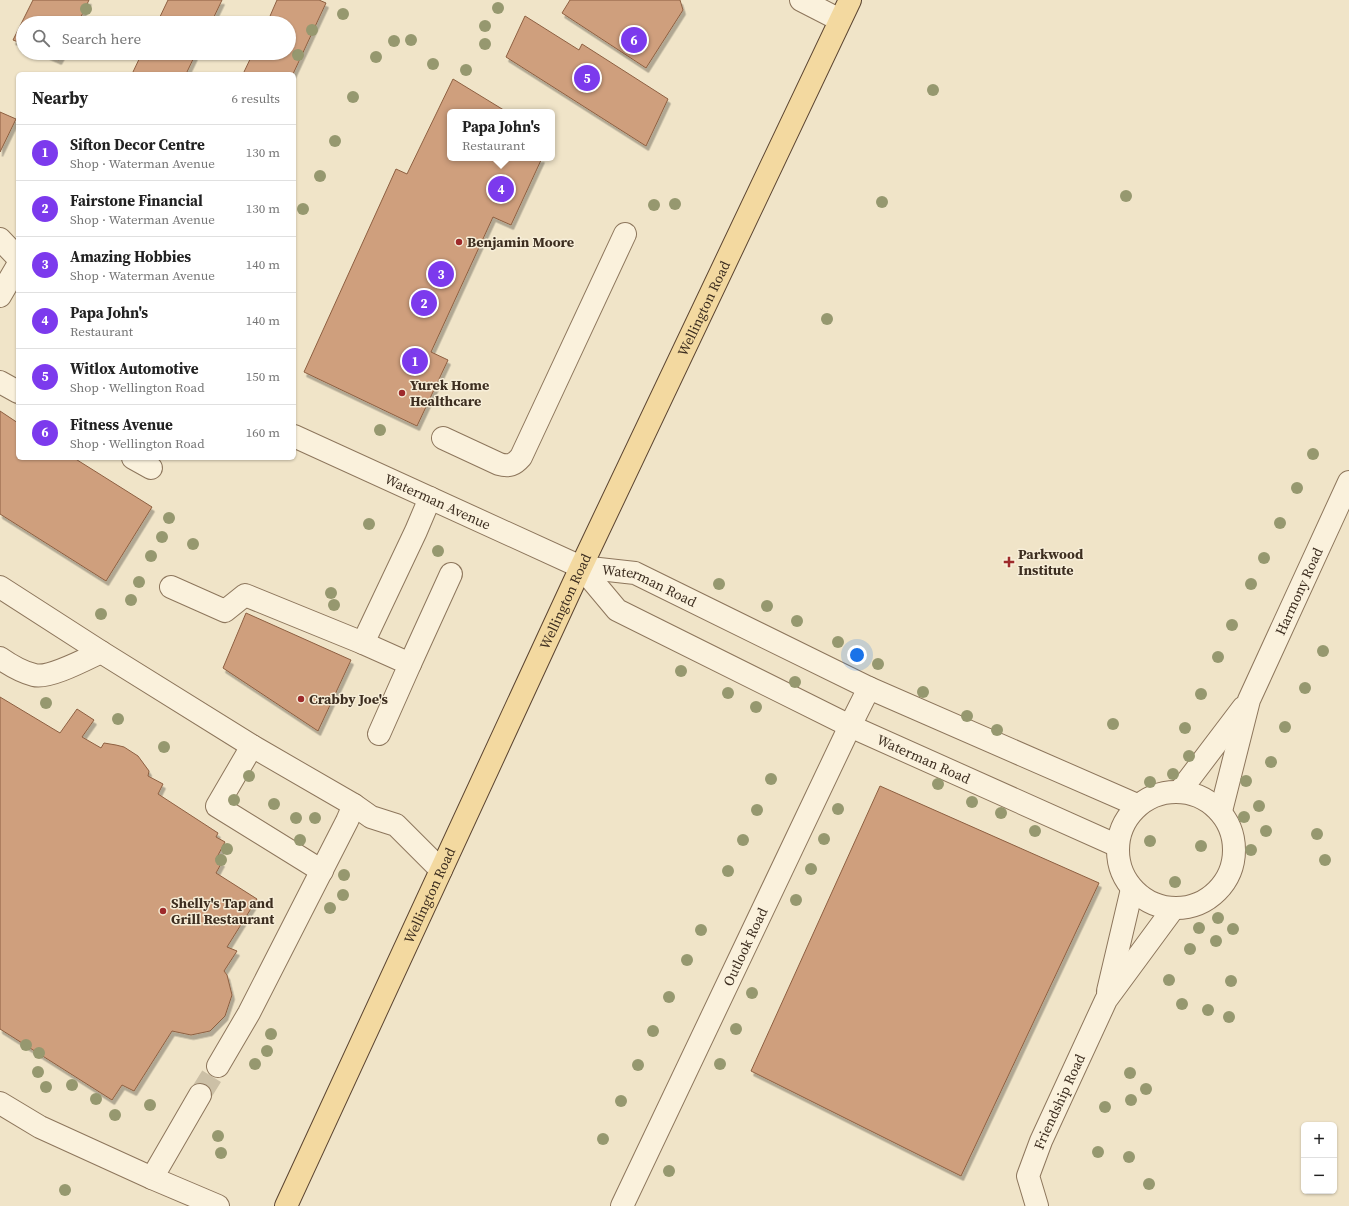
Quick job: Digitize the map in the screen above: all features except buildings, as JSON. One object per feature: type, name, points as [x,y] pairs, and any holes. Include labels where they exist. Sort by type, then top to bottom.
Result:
[{"type":"main road","name":"Wellington Road","points":[[286,1206],[581,567],[850,0]]},
{"type":"street","points":[[801,0],[840,20]]},
{"type":"street","points":[[443,438],[505,466],[511,465],[521,457],[626,234]]},
{"type":"street","points":[[0,239],[16,256]]},
{"type":"street","points":[[0,296],[16,268]]},
{"type":"street","points":[[0,382],[16,391]]},
{"type":"street","name":"Waterman Avenue","points":[[296,437],[581,567]]},
{"type":"street","name":"Harmony Road","points":[[1221,811],[1249,700],[1349,482]]},
{"type":"street","points":[[363,643],[430,498]]},
{"type":"street","name":"Waterman Road","points":[[581,567],[635,573],[869,688],[1137,806]]},
{"type":"street","name":"Waterman Road","points":[[581,567],[617,610],[850,726],[1118,846]]},
{"type":"street","points":[[379,734],[451,574]]},
{"type":"street","points":[[0,587],[252,746],[354,805],[371,817],[396,825],[441,870]]},
{"type":"street","points":[[171,587],[225,611],[245,595],[363,643],[410,664]]},
{"type":"street","points":[[0,658],[14,667],[35,676],[52,673],[101,652]]},
{"type":"street","name":"Outlook Road","points":[[622,1206],[869,688]]},
{"type":"street","name":"Harmony Road","points":[[1180,791],[1249,700]]},
{"type":"street","points":[[252,746],[217,806],[322,871]]},
{"type":"street","points":[[1180,791],[1202,798],[1221,811],[1231,832],[1235,854],[1230,875],[1216,894],[1197,904],[1173,909],[1151,900],[1132,889],[1120,869],[1118,846],[1124,826],[1137,806],[1157,796],[1180,791]]},
{"type":"street","points":[[218,1066],[249,1013],[348,821],[354,805]]},
{"type":"street","name":"Friendship Road","points":[[1035,1205],[1028,1176],[1041,1141],[1106,1000],[1132,889]]},
{"type":"street","name":"Friendship Road","points":[[1106,1000],[1173,909]]},
{"type":"street","points":[[152,1178],[200,1095]]},
{"type":"street","points":[[0,1103],[40,1127],[218,1206]]},
{"type":"tunnel","points":[[200,1095],[218,1066]]},
{"type":"place","name":"Fitness Avenue","points":[[634,40]]},
{"type":"place","name":"Witlox Automotive","points":[[587,78]]},
{"type":"place","name":"Papa John's","points":[[501,189]]},
{"type":"place","name":"Benjamin Moore","points":[[459,242]]},
{"type":"place","name":"Amazing Hobbies","points":[[441,274]]},
{"type":"place","name":"Fairstone Financial","points":[[424,303]]},
{"type":"place","name":"Sifton Decor Centre","points":[[415,361]]},
{"type":"place","name":"Yurek Home Healthcare","points":[[402,393]]},
{"type":"place","name":"Parkwood Institute","points":[[1009,562]]},
{"type":"place","name":"Crabby Joe's","points":[[301,699]]},
{"type":"place","name":"Shelly's Tap and Grill Restaurant","points":[[163,911]]}]
